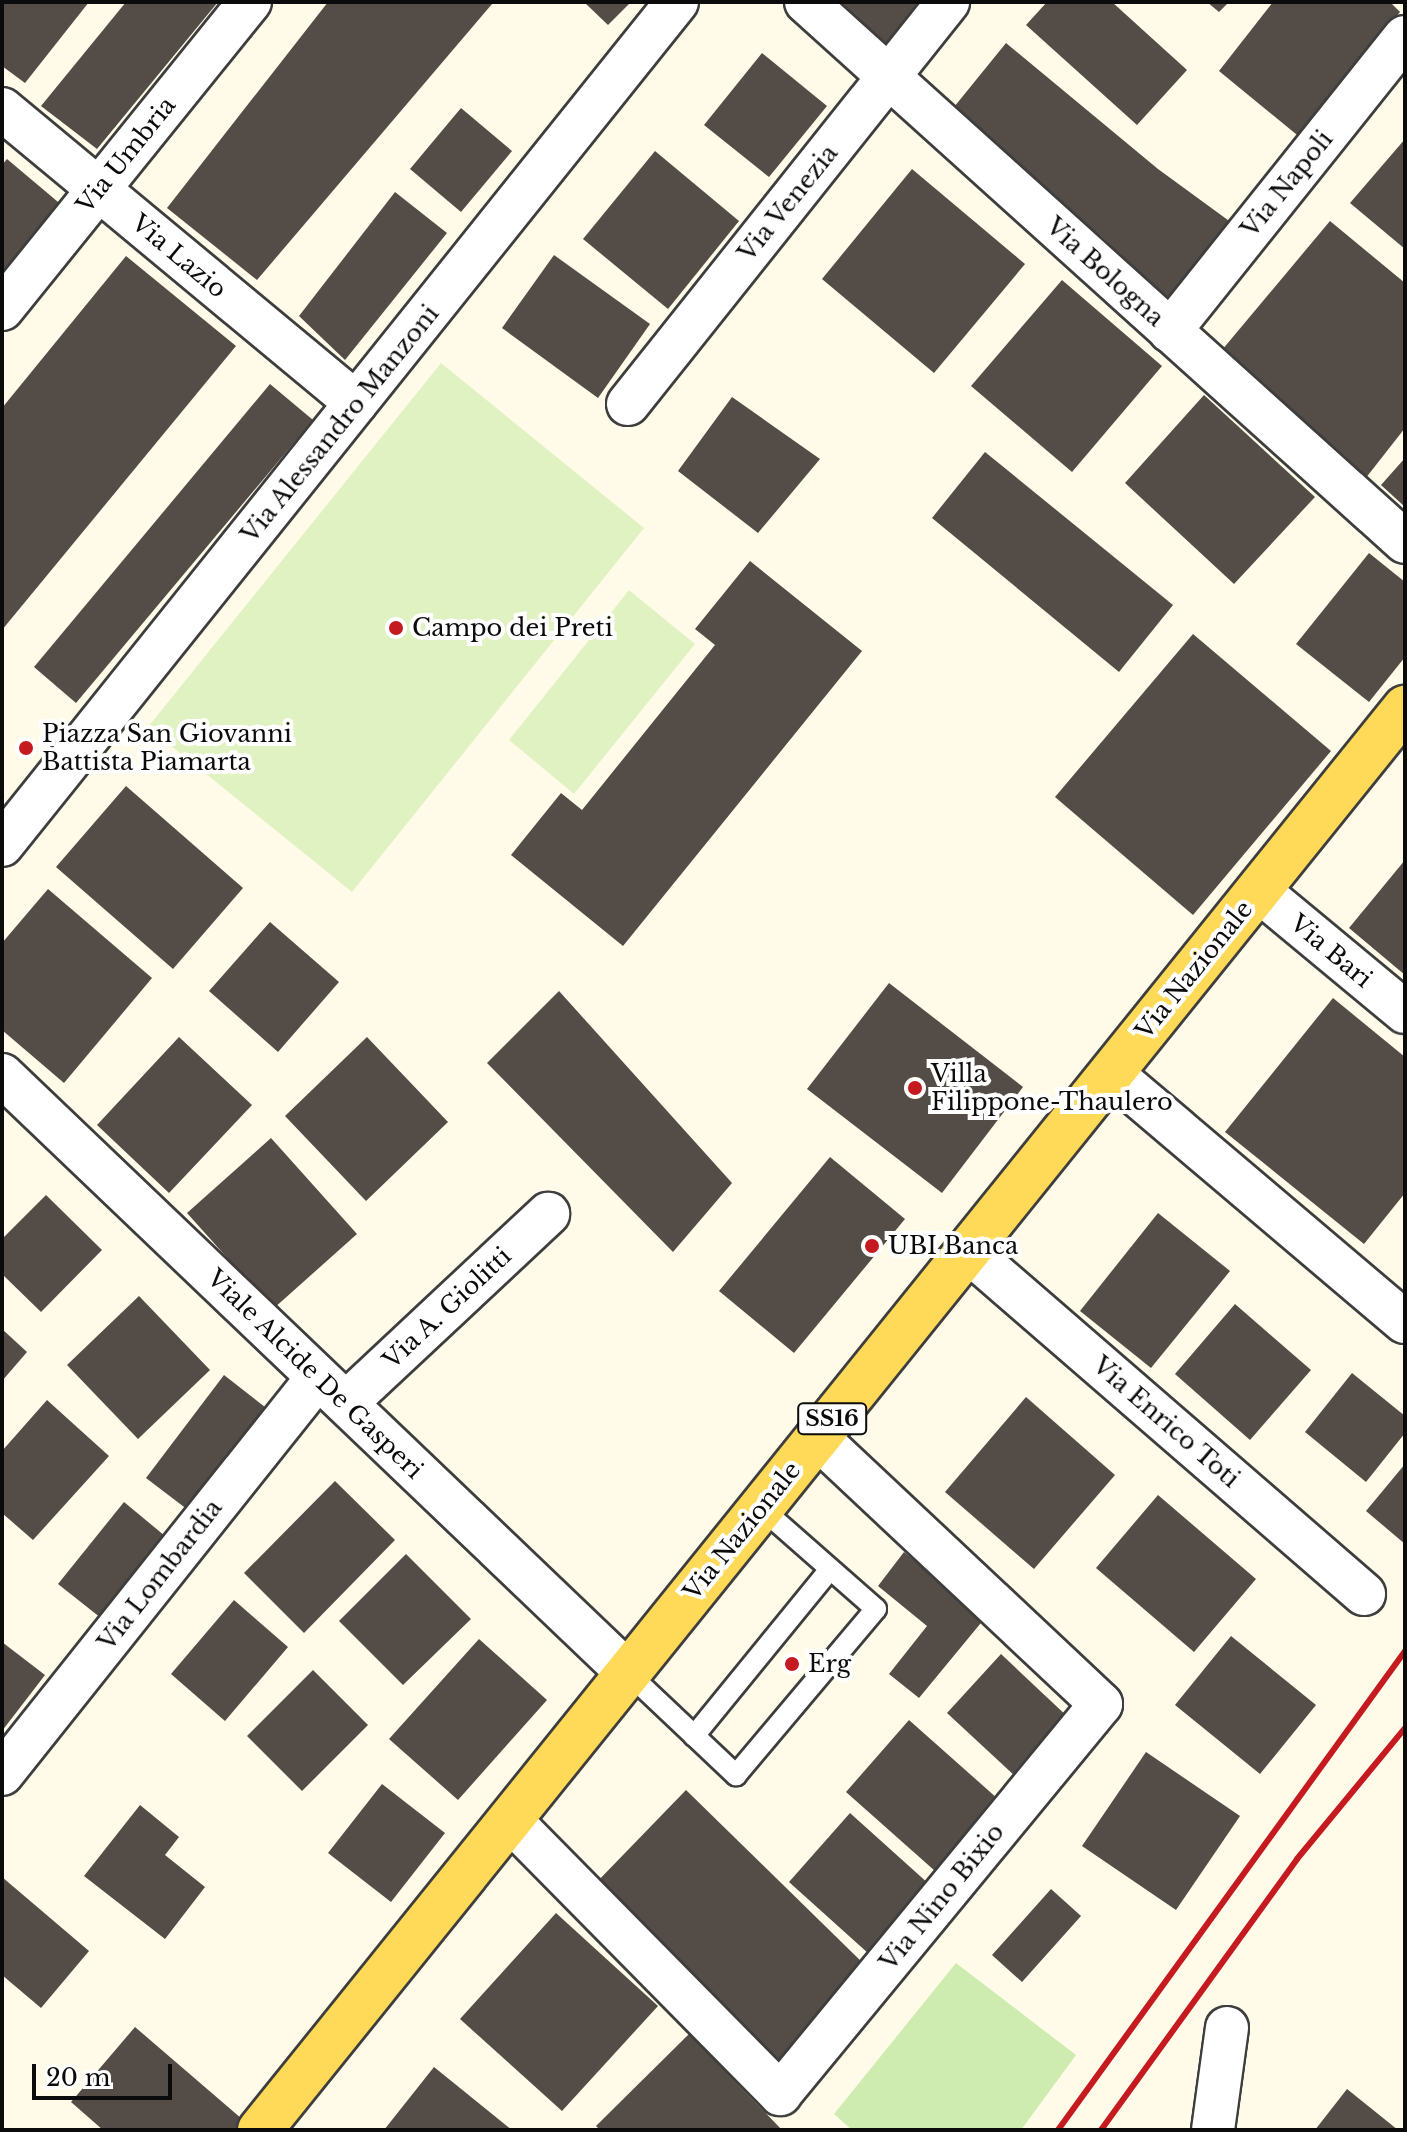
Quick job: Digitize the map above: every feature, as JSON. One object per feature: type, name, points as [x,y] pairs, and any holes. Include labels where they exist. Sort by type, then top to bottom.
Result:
[{"type":"main road","name":"Via Nazionale","points":[[260,2130],[1405,708]]},
{"type":"street","name":"Via Umbria","points":[[2,309],[250,2]]},
{"type":"street","name":"Via Alessandro Manzoni","points":[[2,845],[677,2]]},
{"type":"street","name":"Via Bologna","points":[[806,2],[1405,542]]},
{"type":"street","name":"Via Venezia","points":[[628,404],[948,2]]},
{"type":"street","name":"Via Napoli","points":[[1170,331],[1405,37]]},
{"type":"street","name":"Via Lazio","points":[[2,109],[356,403]]},
{"type":"street","name":"Via Bari","points":[[1258,890],[1405,1012]]},
{"type":"street","points":[[1111,1073],[1405,1322]]},
{"type":"street","name":"Viale Alcide De Gasperi","points":[[9,1097],[332,1390],[628,1673]]},
{"type":"street","name":"Via A. Giolitti","points":[[332,1390],[548,1214]]},
{"type":"street","name":"Via Enrico Toti","points":[[968,1251],[1364,1594]]},
{"type":"street","name":"Via Lombardia","points":[[2,1774],[332,1390]]},
{"type":"street","name":"Via Nino Bixio","points":[[510,1820],[780,2094],[1101,1704],[817,1437]]},
{"type":"street","points":[[1213,2130],[1227,2028]]},
{"type":"lane","points":[[628,1673],[736,1775],[876,1609],[761,1508]]},
{"type":"lane","points":[[694,1736],[830,1569]]},
{"type":"green space","name":"Campo dei Preti","points":[[441,363],[644,528],[352,892],[148,727]]},
{"type":"green space","points":[[629,590],[695,644],[574,794],[509,740]]},
{"type":"green space","points":[[956,1963],[1076,2055],[1021,2130],[852,2130],[834,2114]]},
{"type":"building","points":[[2,2],[89,2],[25,83],[2,66]]},
{"type":"building","points":[[126,2],[218,2],[97,149],[41,106]]},
{"type":"building","points":[[328,2],[492,4],[257,280],[167,208]]},
{"type":"building","points":[[584,2],[631,2],[608,25]]},
{"type":"building","points":[[835,2],[920,2],[887,44]]},
{"type":"building","points":[[1047,2],[1112,2],[1187,70],[1137,125],[1026,25]]},
{"type":"building","points":[[1207,2],[1229,2],[1219,12]]},
{"type":"building","points":[[1273,2],[1390,2],[1400,12],[1302,139],[1219,71]]},
{"type":"building","points":[[1006,43],[1158,169],[1247,234],[1181,317],[1102,237],[950,112]]},
{"type":"building","points":[[762,53],[827,106],[769,177],[704,125]]},
{"type":"building","points":[[461,108],[512,151],[461,212],[410,169]]},
{"type":"building","points":[[1405,139],[1405,249],[1350,203]]},
{"type":"building","points":[[655,151],[739,221],[668,309],[583,239]]},
{"type":"building","points":[[7,159],[64,207],[2,281],[2,165]]},
{"type":"building","points":[[912,169],[1025,264],[934,373],[822,279]]},
{"type":"building","points":[[395,192],[447,233],[345,360],[299,316]]},
{"type":"building","points":[[1330,221],[1405,283],[1405,428],[1365,479],[1222,350]]},
{"type":"building","points":[[554,255],[650,324],[598,398],[502,328]]},
{"type":"building","points":[[126,256],[236,346],[2,630],[2,408]]},
{"type":"building","points":[[1062,280],[1162,366],[1072,472],[971,386]]},
{"type":"building","points":[[270,384],[313,420],[76,703],[34,667]]},
{"type":"building","points":[[1204,395],[1315,497],[1234,584],[1125,483]]},
{"type":"building","points":[[732,397],[820,459],[758,533],[678,471]]},
{"type":"building","points":[[985,452],[1173,605],[1119,672],[932,518]]},
{"type":"building","points":[[1405,458],[1405,507],[1381,485]]},
{"type":"building","points":[[1369,553],[1405,582],[1405,657],[1369,702],[1296,644]]},
{"type":"building","points":[[750,561],[862,651],[623,946],[511,855],[561,793],[582,810],[715,645],[695,629]]},
{"type":"building","points":[[1193,634],[1331,751],[1193,915],[1055,797]]},
{"type":"building","points":[[126,786],[243,888],[173,969],[56,867]]},
{"type":"building","points":[[1405,860],[1405,975],[1349,928]]},
{"type":"building","points":[[48,889],[152,978],[64,1083],[2,1030],[2,943]]},
{"type":"building","points":[[270,922],[339,982],[278,1052],[209,991]]},
{"type":"building","name":"Villa Filippone-Thaulero","points":[[889,983],[1023,1087],[942,1193],[807,1089]]},
{"type":"building","points":[[559,991],[732,1183],[673,1252],[487,1063]]},
{"type":"building","points":[[1333,998],[1405,1057],[1405,1193],[1364,1244],[1225,1132]]},
{"type":"building","points":[[179,1037],[252,1105],[169,1193],[97,1125]]},
{"type":"building","points":[[367,1037],[448,1122],[366,1201],[285,1116]]},
{"type":"building","points":[[271,1138],[357,1234],[273,1309],[187,1213]]},
{"type":"building","points":[[830,1157],[905,1219],[794,1353],[719,1291]]},
{"type":"building","points":[[46,1195],[102,1250],[41,1312],[2,1274],[2,1239]]},
{"type":"building","points":[[1158,1213],[1230,1271],[1151,1368],[1080,1311]]},
{"type":"building","points":[[139,1296],[210,1370],[138,1439],[67,1365]]},
{"type":"building","points":[[1235,1304],[1311,1370],[1250,1440],[1175,1374]]},
{"type":"building","points":[[2,1329],[27,1352],[2,1381]]},
{"type":"building","points":[[1352,1373],[1405,1416],[1405,1433],[1366,1482],[1305,1432]]},
{"type":"building","points":[[224,1375],[270,1411],[192,1513],[146,1478]]},
{"type":"building","points":[[1026,1397],[1115,1475],[1034,1569],[945,1492]]},
{"type":"building","points":[[47,1400],[109,1456],[33,1540],[2,1513],[2,1451]]},
{"type":"building","points":[[1405,1464],[1405,1544],[1366,1511]]},
{"type":"building","points":[[335,1481],[395,1540],[304,1633],[244,1573]]},
{"type":"building","points":[[1158,1495],[1256,1579],[1194,1652],[1096,1568]]},
{"type":"building","points":[[124,1502],[171,1541],[106,1622],[58,1584]]},
{"type":"building","points":[[904,1552],[985,1618],[919,1698],[889,1674],[927,1626],[878,1586]]},
{"type":"building","points":[[406,1554],[471,1619],[403,1685],[339,1621]]},
{"type":"building","points":[[234,1600],[288,1647],[225,1721],[171,1674]]},
{"type":"building","points":[[1231,1636],[1316,1705],[1260,1774],[1175,1705]]},
{"type":"building","points":[[479,1639],[547,1700],[458,1800],[389,1739]]},
{"type":"building","points":[[2,1642],[45,1675],[2,1731]]},
{"type":"building","points":[[1001,1654],[1070,1719],[1016,1777],[947,1713]]},
{"type":"building","points":[[313,1670],[368,1725],[302,1791],[247,1736]]},
{"type":"building","points":[[909,1720],[998,1799],[935,1871],[846,1792]]},
{"type":"building","points":[[1146,1752],[1240,1816],[1176,1910],[1082,1846]]},
{"type":"building","points":[[382,1784],[445,1833],[391,1902],[328,1853]]},
{"type":"building","points":[[686,1790],[869,1969],[776,2065],[593,1886]]},
{"type":"building","points":[[140,1805],[179,1837],[165,1855],[205,1887],[165,1939],[84,1876]]},
{"type":"building","points":[[850,1813],[930,1885],[869,1954],[789,1882]]},
{"type":"building","points":[[2,1877],[89,1951],[41,2008],[2,1975]]},
{"type":"building","points":[[1051,1889],[1081,1916],[1022,1982],[992,1955]]},
{"type":"building","points":[[556,1913],[658,2006],[562,2111],[460,2019]]},
{"type":"building","points":[[135,2027],[249,2125],[244,2130],[103,2130],[71,2102]]},
{"type":"building","points":[[689,2034],[782,2130],[600,2130],[596,2126]]},
{"type":"building","points":[[434,2067],[512,2130],[384,2130]]},
{"type":"building","points":[[1347,2089],[1398,2130],[1315,2130]]},
{"type":"railway","points":[[1058,2130],[1405,1651]]},
{"type":"railway","points":[[1101,2130],[1297,1859],[1405,1728]]},
{"type":"place","name":"Campo dei Preti","points":[[396,628]]},
{"type":"place","name":"Piazza San Giovanni Battista Piamarta","points":[[26,748]]},
{"type":"place","name":"Villa Filippone-Thaulero","points":[[915,1088]]},
{"type":"place","name":"UBI Banca","points":[[872,1246]]},
{"type":"place","name":"Erg","points":[[792,1664]]}]
